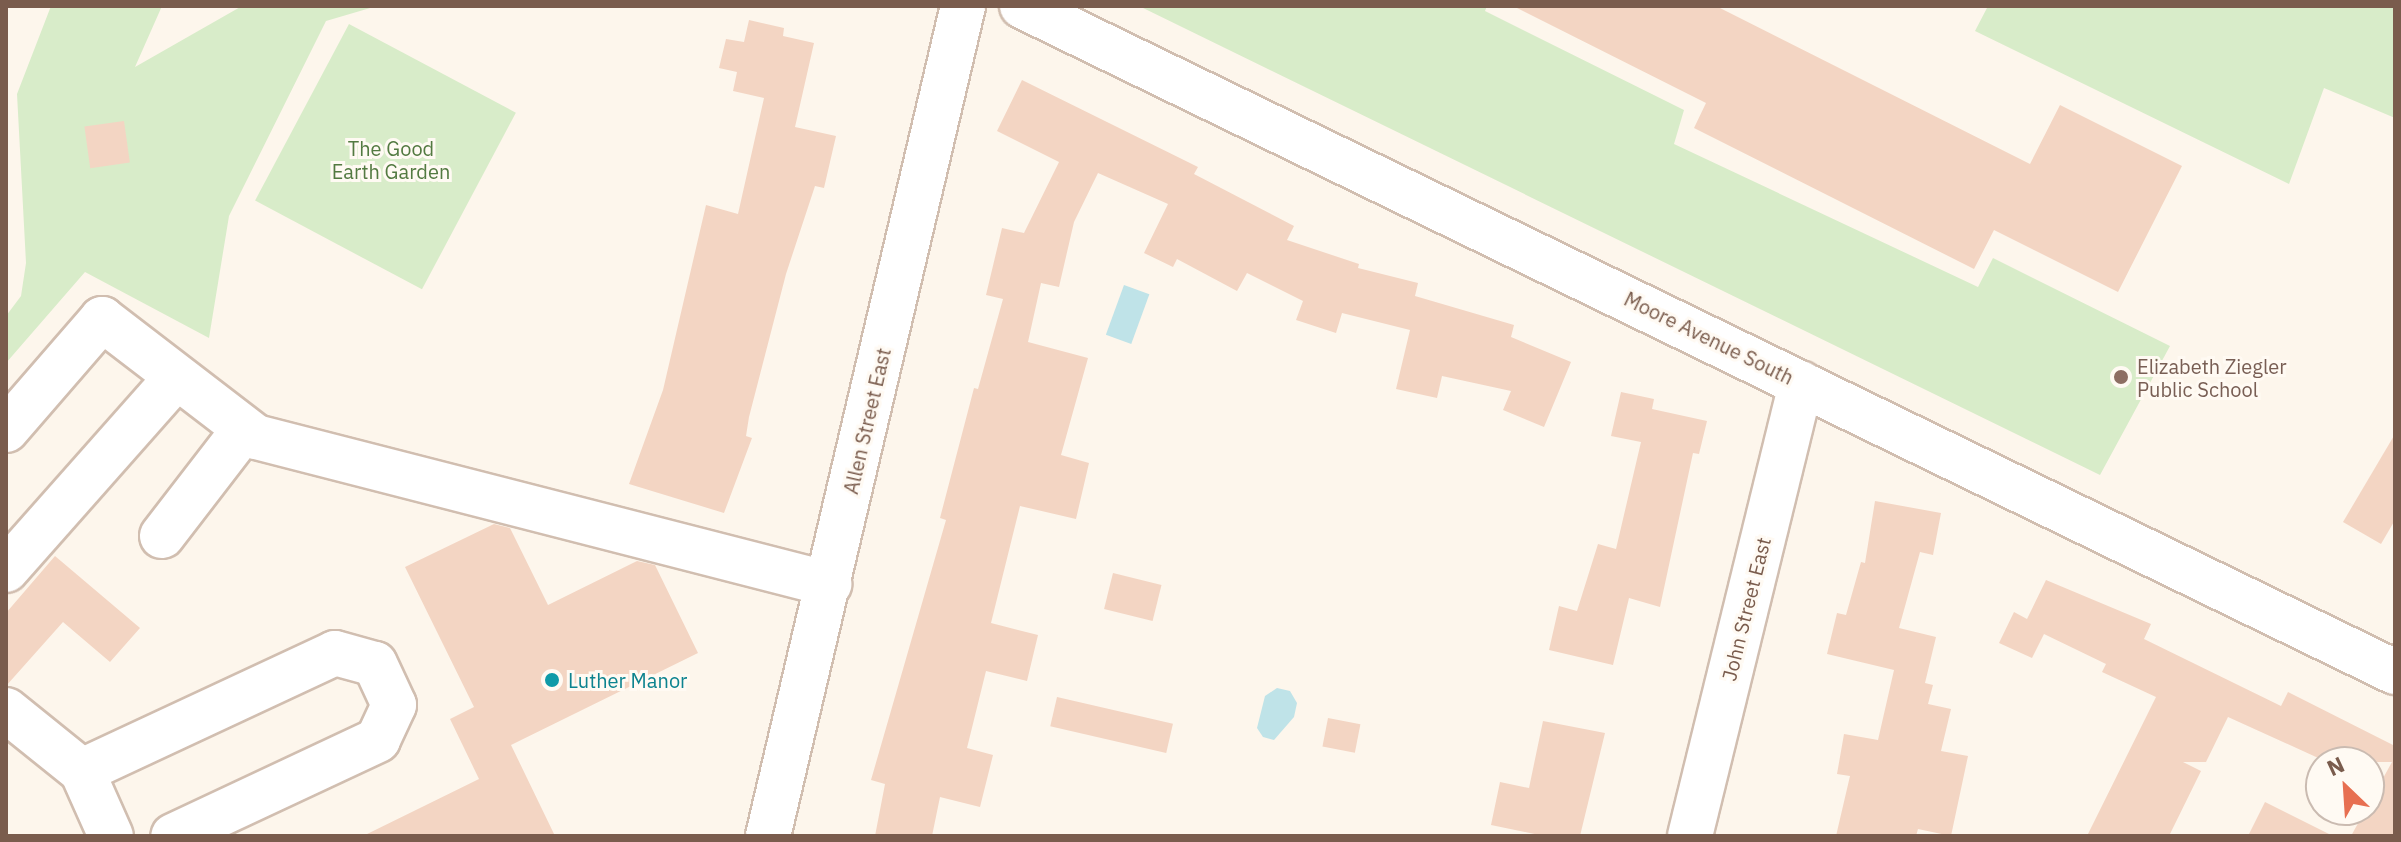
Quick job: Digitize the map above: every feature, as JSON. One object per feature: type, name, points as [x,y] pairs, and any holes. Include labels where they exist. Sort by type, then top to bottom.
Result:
[{"type":"street","name":"Allen Street East","points":[[768,836],[963,6]]},
{"type":"street","name":"Moore Avenue South","points":[[1022,6],[2395,672]]},
{"type":"street","points":[[6,430],[102,319],[243,431],[829,584]]},
{"type":"street","points":[[6,570],[175,379]]},
{"type":"street","name":"John Street East","points":[[1690,836],[1801,383]]},
{"type":"street","points":[[162,536],[243,431]]},
{"type":"street","points":[[82,771],[335,653],[375,664],[394,705],[378,740],[173,836]]},
{"type":"street","points":[[6,710],[82,771],[111,836]]},
{"type":"green space","points":[[51,6],[162,6],[135,67],[242,6],[377,6],[326,21],[229,216],[209,338],[85,272],[6,363],[6,316],[21,296],[26,263],[17,94]]},
{"type":"green space","points":[[1139,6],[1487,6],[1485,11],[1684,110],[1674,144],[1978,287],[1993,258],[2170,346],[2100,475]]},
{"type":"green space","points":[[1988,6],[2395,6],[2395,118],[2324,88],[2289,184],[1975,31]]},
{"type":"green space","name":"The Good Earth Garden","points":[[349,24],[516,113],[422,289],[255,201]]},
{"type":"water","points":[[1124,285],[1149,294],[1131,344],[1106,335]]},
{"type":"water","points":[[1277,688],[1290,691],[1297,703],[1294,717],[1274,740],[1263,737],[1257,728],[1265,696]]},
{"type":"building","points":[[1513,6],[1716,6],[2030,164],[2060,105],[2182,166],[2118,292],[1994,230],[1974,269],[1694,128],[1706,103]]},
{"type":"building","points":[[749,20],[784,28],[783,36],[814,43],[795,127],[836,136],[824,188],[815,186],[786,274],[749,417],[746,436],[752,438],[724,513],[629,484],[663,390],[706,205],[738,214],[764,98],[733,91],[737,72],[719,68],[726,39],[744,42]]},
{"type":"building","points":[[1022,80],[1198,167],[1194,174],[1294,226],[1287,240],[1359,264],[1358,268],[1418,283],[1415,296],[1514,325],[1511,337],[1571,362],[1544,427],[1503,410],[1511,391],[1442,376],[1437,398],[1396,389],[1410,330],[1342,313],[1336,333],[1296,320],[1303,301],[1247,273],[1237,291],[1177,259],[1173,267],[1144,253],[1168,204],[1098,173],[1074,222],[1059,287],[1041,283],[1028,342],[1088,358],[1061,455],[1089,463],[1076,519],[1020,506],[991,623],[1038,635],[1027,681],[986,671],[967,748],[993,755],[980,807],[940,797],[932,836],[875,836],[885,784],[871,780],[946,520],[940,518],[974,388],[978,389],[1003,299],[986,295],[1002,228],[1024,233],[1059,162],[997,131]]},
{"type":"building","points":[[124,121],[130,163],[90,168],[84,127]]},
{"type":"building","points":[[1621,392],[1654,399],[1652,409],[1707,421],[1699,454],[1693,453],[1660,607],[1629,598],[1613,665],[1549,650],[1559,606],[1577,611],[1598,544],[1616,549],[1641,442],[1611,436]]},
{"type":"building","points":[[2395,434],[2395,520],[2381,544],[2343,522]]},
{"type":"building","points":[[1875,501],[1941,513],[1933,555],[1920,552],[1899,628],[1936,637],[1925,683],[1933,685],[1928,704],[1951,709],[1941,751],[1968,756],[1951,836],[1918,829],[1916,836],[1836,836],[1850,776],[1837,774],[1844,734],[1878,740],[1894,670],[1827,654],[1837,613],[1846,615],[1861,562],[1865,563]]},
{"type":"building","name":"Luther Manor","points":[[494,524],[510,528],[548,605],[637,561],[655,565],[698,653],[511,745],[555,836],[363,836],[479,779],[450,719],[474,707],[405,567]]},
{"type":"building","points":[[55,556],[140,628],[110,662],[63,622],[6,686],[6,613]]},
{"type":"building","points":[[1113,573],[1162,585],[1153,621],[1104,609]]},
{"type":"building","points":[[2046,580],[2151,624],[2144,639],[2281,706],[2288,692],[2395,746],[2395,836],[2351,836],[2357,826],[2385,826],[2385,775],[2392,762],[2385,762],[2385,746],[2305,746],[2305,752],[2228,717],[2206,762],[2183,762],[2201,771],[2169,836],[2087,836],[2156,697],[2102,672],[2106,664],[2044,634],[2032,658],[1999,643],[2014,612],[2027,619]]},
{"type":"building","points":[[1057,697],[1173,724],[1166,753],[1050,726]]},
{"type":"building","points":[[1328,718],[1360,724],[1355,753],[1322,746]]},
{"type":"building","points":[[1543,721],[1605,733],[1580,836],[1544,836],[1491,825],[1500,782],[1529,788]]},
{"type":"building","points":[[2265,802],[2305,822],[2305,826],[2313,826],[2333,836],[2248,836]]},
{"type":"place","name":"Elizabeth Ziegler Public School","points":[[2121,377]]},
{"type":"place","name":"Luther Manor","points":[[552,680]]}]
